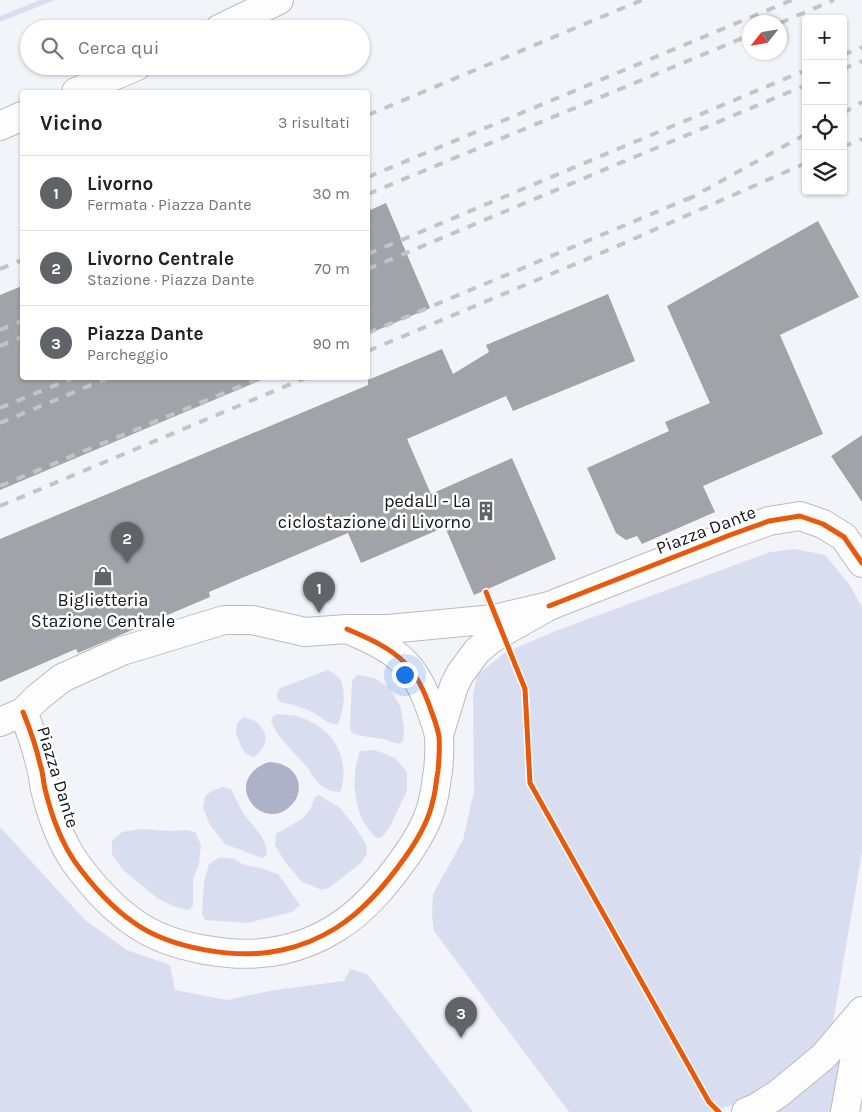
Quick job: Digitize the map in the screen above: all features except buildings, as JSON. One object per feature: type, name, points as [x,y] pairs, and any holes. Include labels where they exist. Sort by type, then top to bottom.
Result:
[{"type":"street","points":[[238,20],[279,0]]},
{"type":"street","points":[[81,90],[116,75]]},
{"type":"street","points":[[0,126],[20,117]]},
{"type":"street","name":"Piazza Dante","points":[[439,735],[454,686],[460,674],[477,651],[490,640],[549,606],[730,534],[769,521],[800,516],[823,524],[844,537],[862,563]]},
{"type":"street","name":"Piazza Dante","points":[[8,720],[62,678],[129,648],[224,620],[252,620],[305,632],[388,629],[494,619],[549,606]]},
{"type":"street","name":"Piazza Dante","points":[[8,720],[30,729],[52,815],[61,836],[74,860],[94,886],[114,907],[134,923],[174,943],[240,953],[283,950],[304,944],[336,928],[355,914],[388,882],[420,835],[433,801],[439,758],[439,735],[423,690],[413,672],[399,657],[375,641],[347,629]]},
{"type":"street","points":[[746,1112],[778,1094],[824,1056],[862,1011]]},
{"type":"street","points":[[845,1112],[862,1018]]},
{"type":"shaded area","points":[[40,0],[55,0],[0,22],[0,16]]},
{"type":"shaded area","points":[[794,549],[825,555],[849,584],[862,607],[862,852],[833,1023],[807,1056],[775,1080],[735,1104],[709,1112],[569,1112],[434,931],[432,915],[433,894],[463,840],[474,791],[473,695],[477,675],[506,652],[558,630],[770,552]]},
{"type":"shaded area","points":[[328,670],[338,677],[343,687],[343,707],[338,724],[327,722],[316,714],[280,702],[277,698],[280,688]]},
{"type":"shaded area","points":[[358,675],[374,678],[390,688],[401,708],[404,728],[403,741],[398,744],[352,733],[350,728],[352,680]]},
{"type":"shaded area","points":[[278,714],[297,716],[310,721],[325,731],[333,740],[340,754],[343,769],[340,792],[330,791],[320,785],[308,768],[283,741],[271,721],[273,716]]},
{"type":"shaded area","points":[[243,717],[256,722],[265,735],[266,739],[263,747],[254,757],[245,753],[236,734],[237,724]]},
{"type":"shaded area","points":[[375,750],[395,758],[407,772],[407,791],[389,828],[382,837],[377,838],[369,830],[358,809],[355,785],[355,773],[360,751]]},
{"type":"shaded area","points":[[269,762],[281,764],[292,770],[296,775],[299,787],[295,801],[287,809],[277,814],[257,809],[247,795],[246,788],[249,777],[257,768]]},
{"type":"shaded area","points":[[222,787],[231,789],[244,814],[262,837],[267,855],[262,858],[225,844],[210,825],[203,808],[205,796]]},
{"type":"shaded area","points":[[319,795],[340,808],[366,844],[367,854],[361,863],[329,888],[322,890],[302,882],[285,862],[275,845],[276,834],[302,819],[310,810],[315,797]]},
{"type":"shaded area","points":[[0,827],[85,920],[127,950],[170,965],[175,990],[227,1000],[274,990],[344,981],[350,969],[367,974],[473,1112],[0,1112]]},
{"type":"shaded area","points":[[141,829],[187,830],[195,832],[201,845],[199,864],[193,879],[193,906],[189,910],[175,907],[157,898],[123,870],[112,855],[112,841],[122,832]]},
{"type":"shaded area","points":[[220,857],[234,859],[244,865],[278,874],[300,905],[292,912],[247,923],[205,920],[202,914],[204,882],[209,864]]},
{"type":"shaded area","points":[[847,1049],[835,1112],[769,1112]]},
{"type":"railway","points":[[370,114],[642,0]]},
{"type":"railway","points":[[370,176],[792,0]]},
{"type":"railway","points":[[787,20],[834,0]]},
{"type":"railway","points":[[370,193],[742,38]]},
{"type":"railway","points":[[847,53],[862,47]]},
{"type":"railway","points":[[847,67],[862,61]]},
{"type":"railway","points":[[370,253],[802,72]]},
{"type":"railway","points":[[370,268],[802,87]]},
{"type":"railway","points":[[847,111],[862,102]]},
{"type":"railway","points":[[687,200],[802,136]]},
{"type":"railway","points":[[847,145],[862,139]]},
{"type":"railway","points":[[370,350],[613,248],[802,165]]},
{"type":"railway","points":[[370,332],[692,197]]},
{"type":"railway","points":[[0,269],[20,261]]},
{"type":"railway","points":[[0,330],[20,322]]},
{"type":"railway","points":[[0,346],[20,338]]},
{"type":"railway","points":[[0,408],[68,380]]},
{"type":"railway","points":[[0,423],[103,380]]},
{"type":"railway","points":[[0,486],[255,380]]},
{"type":"railway","points":[[0,506],[300,380]]},
{"type":"cycle path","points":[[549,606],[769,521],[800,516],[823,524],[844,537],[862,563]]},
{"type":"cycle path","points":[[486,592],[525,689],[530,783],[709,1102],[719,1112]]},
{"type":"cycle path","points":[[23,712],[35,744],[47,798],[60,836],[81,870],[116,909],[148,931],[166,939],[205,950],[245,954],[282,950],[310,941],[336,928],[347,921],[375,895],[399,866],[419,836],[429,815],[435,793],[439,763],[439,737],[421,686],[409,667],[398,656],[377,643],[347,629]]},
{"type":"place","name":"pedaLI - La ciclostazione di Livorno","points":[[486,511]]},
{"type":"place","name":"Livorno Centrale","points":[[127,563]]},
{"type":"place","name":"Biglietteria Stazione Centrale","points":[[103,576]]},
{"type":"place","name":"Livorno","points":[[319,613]]},
{"type":"place","name":"Piazza Dante","points":[[461,1038]]}]
